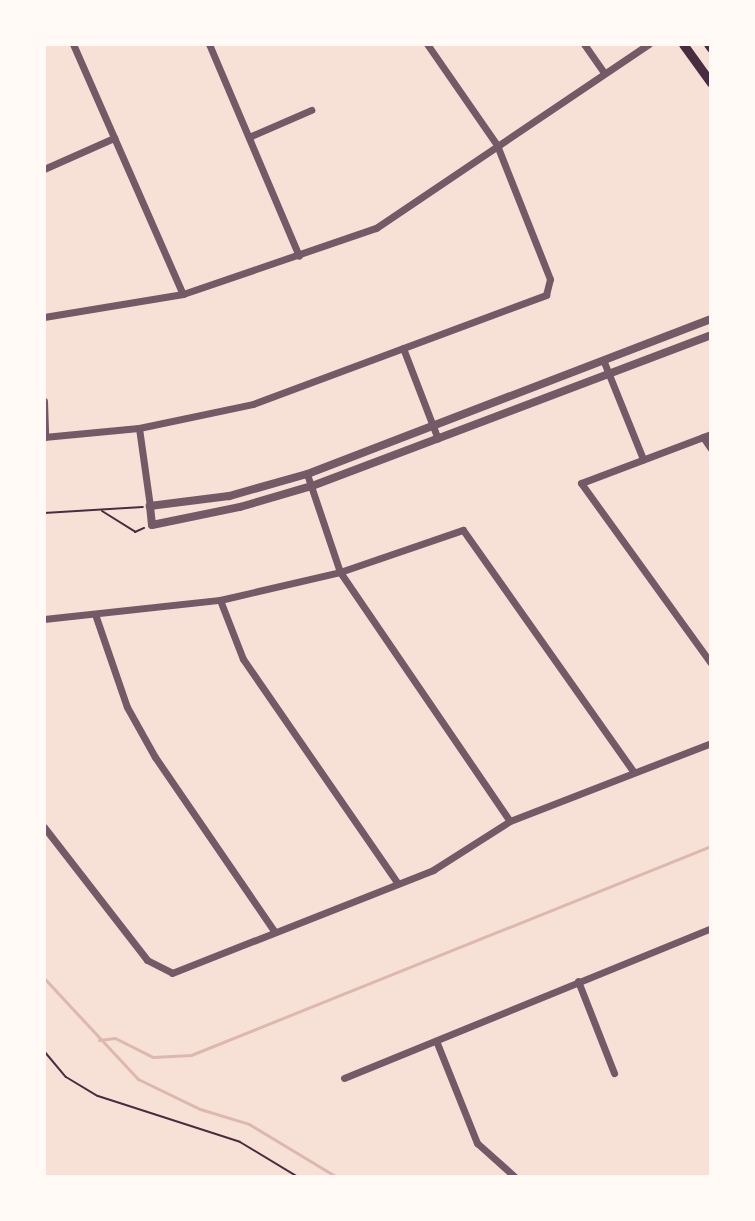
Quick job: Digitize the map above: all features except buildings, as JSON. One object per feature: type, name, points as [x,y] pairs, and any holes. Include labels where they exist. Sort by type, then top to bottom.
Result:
[{"type":"main road","points":[[683,44],[711,83]]},
{"type":"street","points":[[73,44],[183,294]]},
{"type":"street","points":[[209,44],[299,256]]},
{"type":"street","points":[[44,401],[45,437],[139,428],[253,404],[542,297],[550,289],[497,145],[427,44]]},
{"type":"street","points":[[584,44],[604,73]]},
{"type":"street","points":[[44,317],[183,294],[376,228],[412,208],[497,145],[649,44]]},
{"type":"street","points":[[249,137],[311,110]]},
{"type":"street","points":[[44,169],[114,138]]},
{"type":"street","points":[[150,506],[229,496],[307,474],[711,319]]},
{"type":"street","points":[[139,428],[152,525],[312,486],[711,335]]},
{"type":"street","points":[[403,348],[438,439]]},
{"type":"street","points":[[604,362],[643,459]]},
{"type":"street","points":[[711,449],[707,435],[581,483],[711,663]]},
{"type":"street","points":[[307,474],[340,572],[510,821]]},
{"type":"street","points":[[44,619],[96,617],[220,600],[340,572],[463,530],[634,772]]},
{"type":"street","points":[[220,600],[243,659],[398,884]]},
{"type":"street","points":[[96,617],[127,707],[148,745],[275,932]]},
{"type":"street","points":[[44,827],[147,960],[164,972],[433,870],[510,821],[711,743]]},
{"type":"street","points":[[344,1078],[437,1043],[578,981],[711,928]]},
{"type":"street","points":[[578,981],[614,1073]]},
{"type":"street","points":[[437,1043],[477,1143],[515,1177]]},
{"type":"path","points":[[44,513],[150,506]]},
{"type":"path","points":[[101,511],[135,532],[152,525]]},
{"type":"path","points":[[44,1051],[66,1077],[98,1096],[240,1142],[298,1177]]},
{"type":"waterway","points":[[99,1040],[115,1038],[153,1057],[191,1055],[711,846]]},
{"type":"waterway","points":[[44,978],[138,1079],[200,1109],[249,1124],[337,1177]]}]
